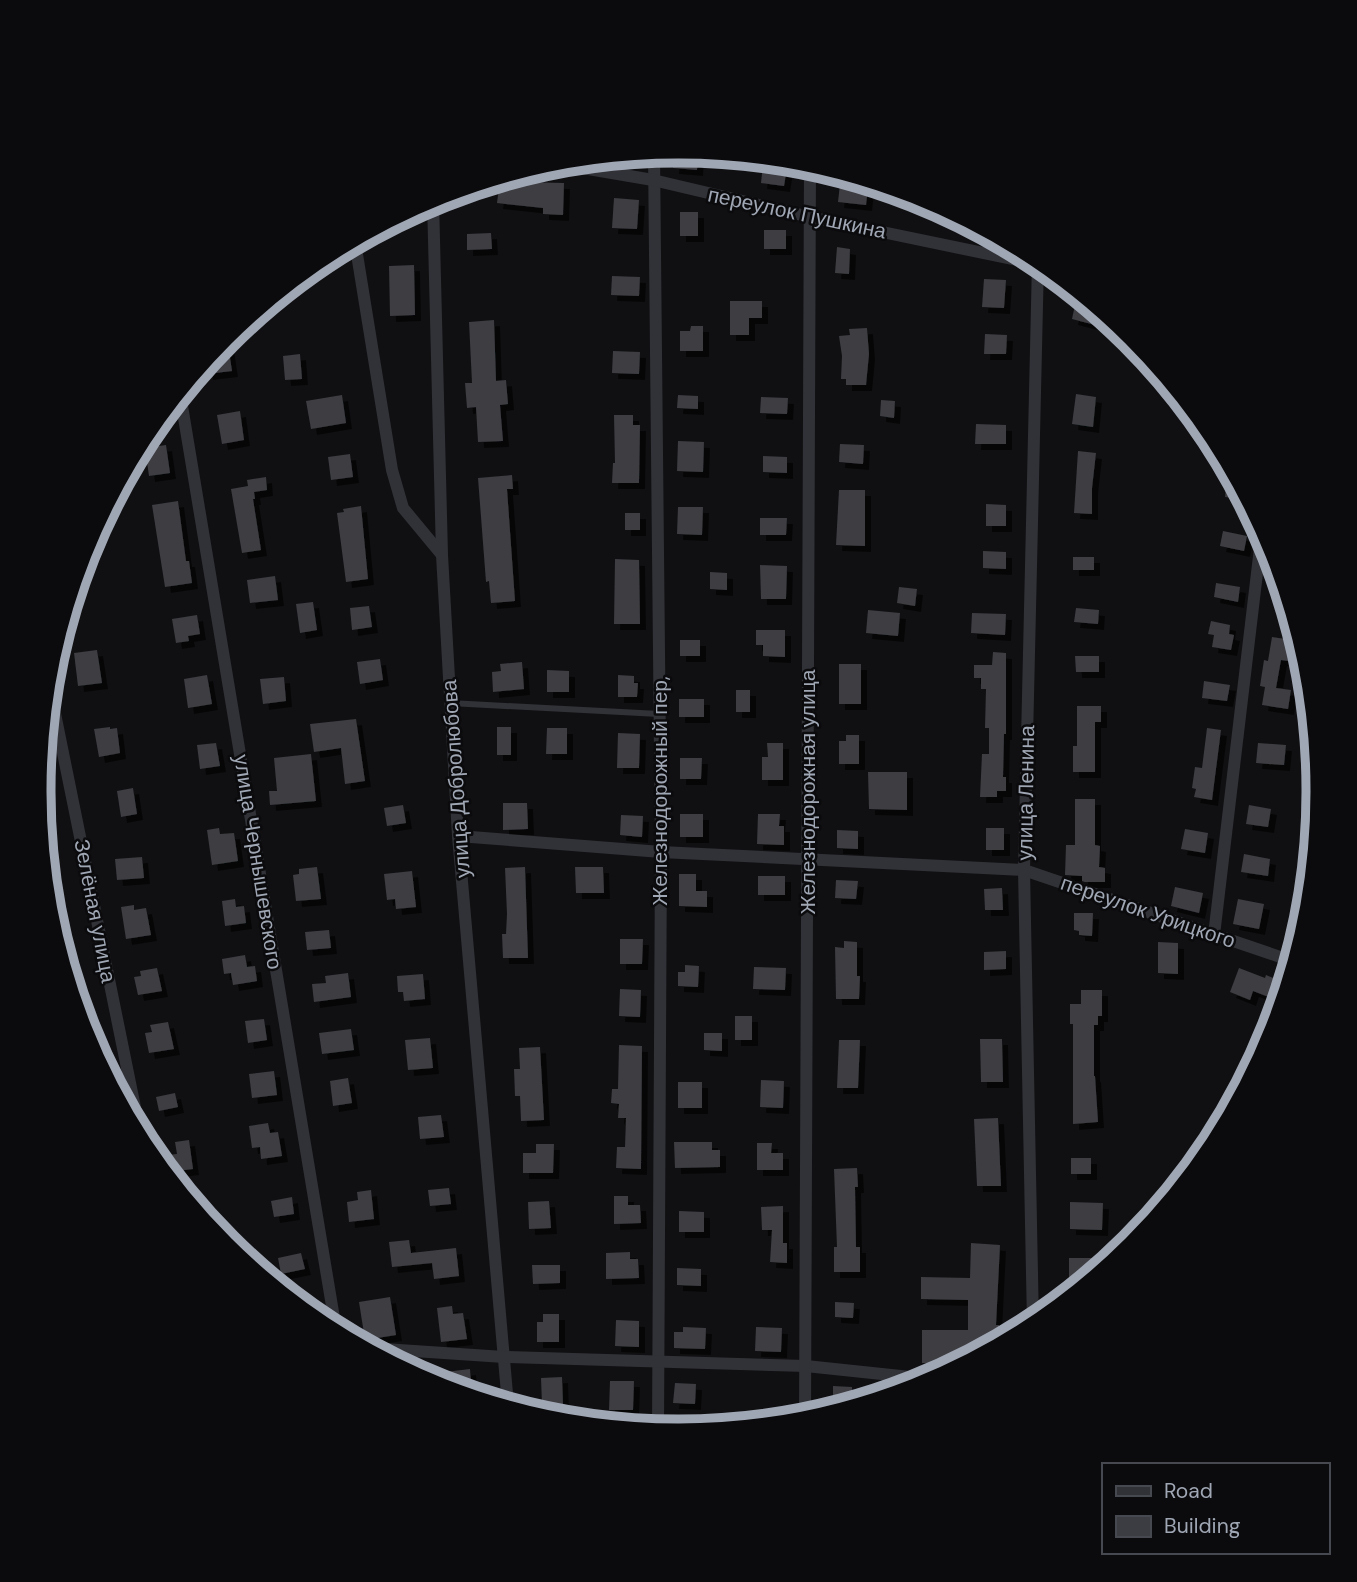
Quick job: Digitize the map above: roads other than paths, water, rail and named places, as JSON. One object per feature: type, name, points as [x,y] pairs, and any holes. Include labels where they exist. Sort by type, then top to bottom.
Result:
[{"type":"street","name":"Железнодорожный пер,","points":[[654,164],[661,852],[658,1418]]},
{"type":"street","name":"переулок Пушкина","points":[[592,170],[653,180],[810,217],[1009,258]]},
{"type":"street","name":"Железнодорожная улица","points":[[805,1406],[810,177]]},
{"type":"street","name":"улица Добролюбова","points":[[433,213],[442,555],[458,836],[507,1394]]},
{"type":"street","points":[[357,252],[392,470],[403,508],[442,555]]},
{"type":"street","name":"улица Ленина","points":[[1033,1309],[1024,870],[1039,277]]},
{"type":"street","name":"улица Чернышевского","points":[[182,407],[334,1315]]},
{"type":"street","points":[[1214,935],[1259,554]]},
{"type":"street","name":"Зелёная улица","points":[[55,715],[134,1104]]},
{"type":"street","name":"переулок Урицкого","points":[[458,836],[661,852],[1024,870],[1283,958]]},
{"type":"street","points":[[393,1350],[504,1357],[806,1366],[904,1376]]},
{"type":"lane","points":[[450,703],[659,714]]}]
